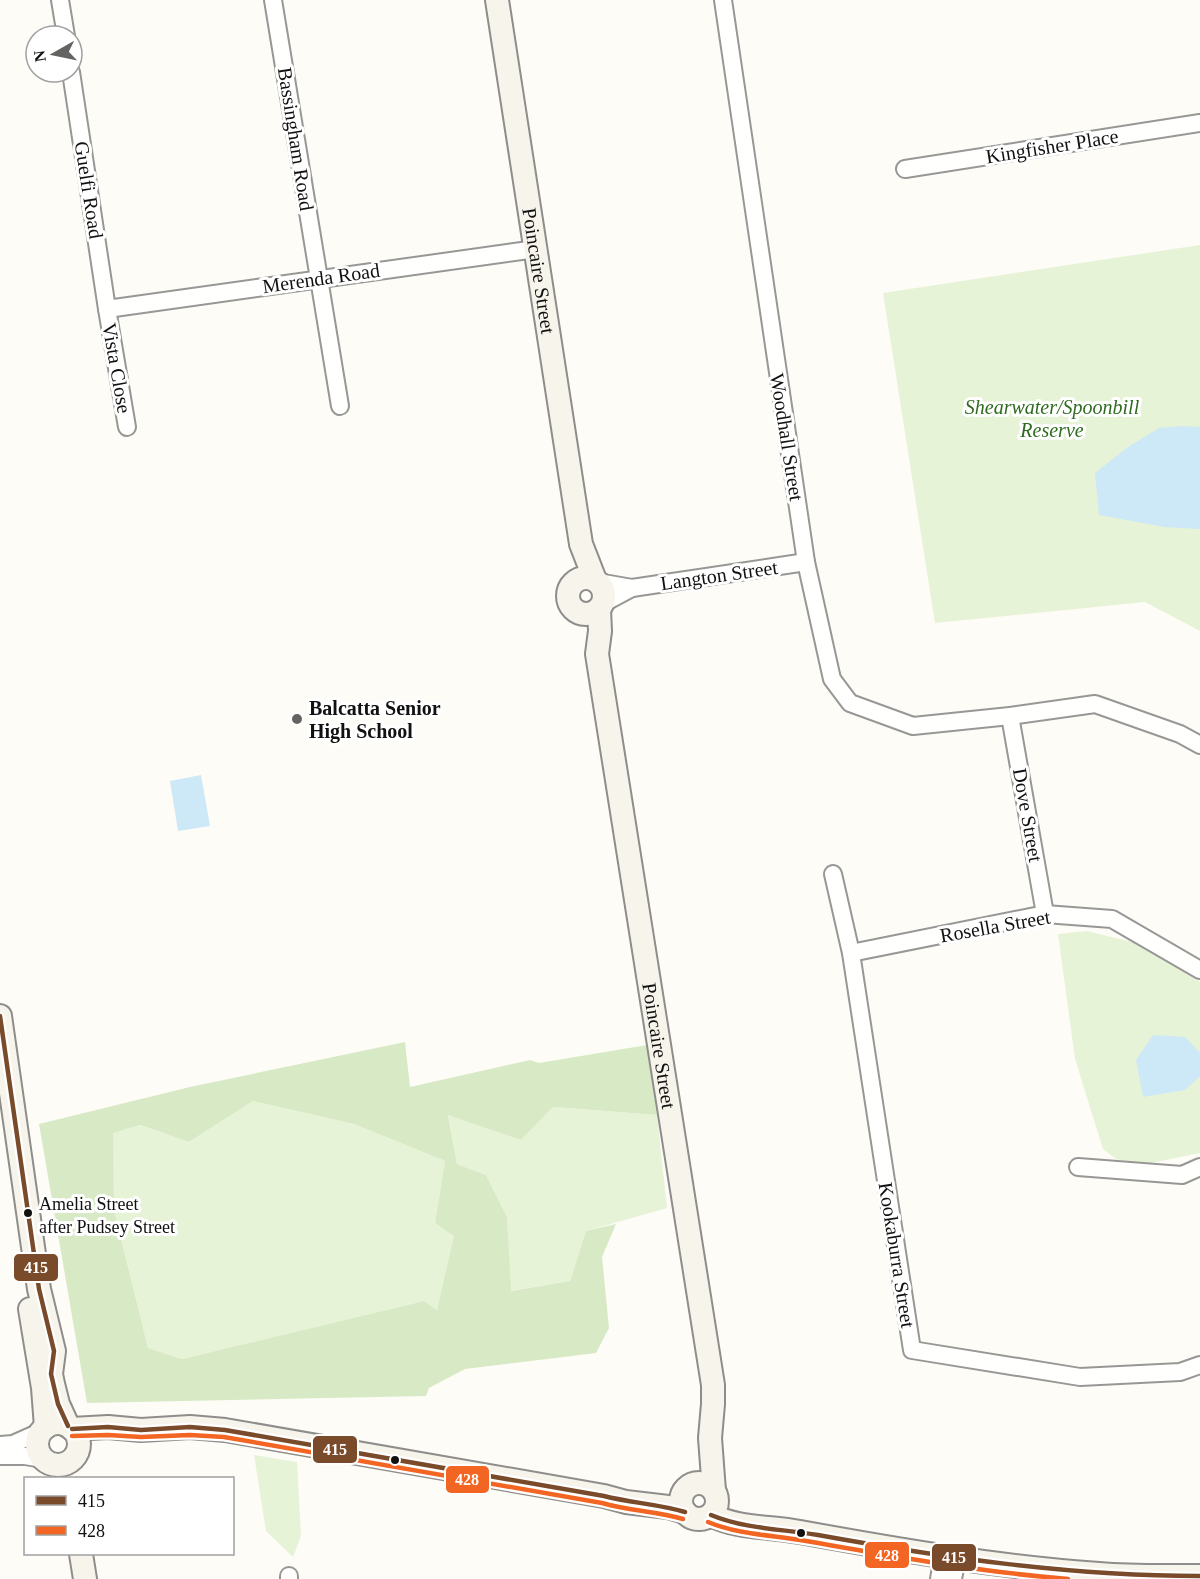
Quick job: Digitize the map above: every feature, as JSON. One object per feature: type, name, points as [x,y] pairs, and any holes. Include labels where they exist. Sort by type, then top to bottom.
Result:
[{"type":"main road","name":"Poincaire Street","points":[[497,0],[581,544],[594,591],[600,631],[597,654],[713,1385],[714,1404],[710,1438],[714,1502]]},
{"type":"main road","name":"Poincaire Street","points":[[594,591],[586,615],[574,610],[597,654]]},
{"type":"main road","points":[[0,1016],[39,1289],[54,1351],[51,1374],[70,1477]]},
{"type":"main road","points":[[0,1113],[41,1377],[63,1437],[65,1463],[49,1466],[37,1447],[63,1437],[108,1427],[141,1430],[190,1426],[225,1430],[604,1496],[626,1502],[668,1507],[685,1512],[697,1519],[714,1502]]},
{"type":"main road","name":"Poincaire Street","points":[[690,1487],[710,1438]]},
{"type":"main road","points":[[604,1496],[648,1495],[704,1484],[714,1502],[777,1527],[951,1564],[1100,1575],[1200,1576]]},
{"type":"main road","points":[[685,1512],[682,1498],[690,1487]]},
{"type":"main road","points":[[69,1555],[73,1579]]},
{"type":"main road","points":[[81,1555],[85,1579]]},
{"type":"street","points":[[60,0],[64,24]]},
{"type":"street","name":"Bassingham Road","points":[[273,0],[340,406]]},
{"type":"street","name":"Woodhall Street","points":[[723,0],[806,562],[832,679],[850,703],[913,726],[1095,705],[1180,734],[1200,745]]},
{"type":"street","name":"Guelfi Road","points":[[73,84],[107,309]]},
{"type":"street","name":"Kingfisher Place","points":[[905,169],[1200,123]]},
{"type":"street","name":"Merenda Road","points":[[107,309],[536,249]]},
{"type":"street","name":"Vista Close","points":[[107,309],[127,427]]},
{"type":"street","name":"Langton Street","points":[[594,591],[632,588],[806,562]]},
{"type":"street","name":"Dove Street","points":[[1010,716],[1045,914]]},
{"type":"street","name":"Kookaburra Street","points":[[833,874],[851,953],[912,1350],[1080,1377],[1180,1372],[1200,1365]]},
{"type":"street","name":"Rosella Street","points":[[851,953],[1045,914],[1112,919],[1200,970]]},
{"type":"street","points":[[1078,1167],[1182,1175],[1200,1167]]},
{"type":"street","points":[[0,1445],[63,1437]]},
{"type":"street","points":[[0,1456],[19,1455],[49,1466]]},
{"type":"street","points":[[939,1579],[951,1564]]},
{"type":"green space","name":"Shearwater/Spoonbill Reserve","points":[[1200,245],[1200,631],[1145,602],[935,623],[883,293]]},
{"type":"green space","points":[[1087,931],[1132,942],[1200,982],[1200,1153],[1141,1165],[1116,1159],[1103,1149],[1075,1059],[1058,934]]},
{"type":"green space","points":[[405,1042],[410,1087],[530,1060],[539,1063],[647,1045],[657,1115],[553,1107],[521,1140],[448,1115],[457,1164],[486,1175],[507,1217],[511,1291],[570,1281],[586,1231],[616,1224],[602,1257],[609,1328],[596,1353],[465,1369],[429,1388],[426,1396],[87,1403],[39,1124],[190,1087]],"holes":[[[253,1101],[354,1124],[445,1161],[435,1223],[454,1236],[437,1310],[424,1301],[182,1359],[148,1348],[114,1210],[113,1133],[140,1125],[189,1142]]]},
{"type":"green space","points":[[253,1101],[354,1124],[445,1161],[435,1223],[455,1236],[437,1310],[424,1301],[182,1359],[148,1348],[114,1210],[112,1133],[139,1125],[189,1142]]},
{"type":"green space","points":[[553,1107],[657,1115],[667,1208],[586,1231],[570,1281],[510,1291],[507,1217],[486,1175],[457,1164],[448,1114],[521,1140]]},
{"type":"green space","points":[[254,1455],[297,1462],[301,1536],[293,1557],[266,1531]]},
{"type":"water","points":[[1200,427],[1200,529],[1164,527],[1099,515],[1095,473],[1128,447],[1159,428]]},
{"type":"water","points":[[201,775],[210,826],[178,831],[170,781]]},
{"type":"water","points":[[1153,1035],[1185,1037],[1200,1053],[1200,1076],[1185,1090],[1143,1097],[1136,1060]]},
{"type":"transit line","name":"415","points":[[0,1016],[39,1289],[54,1351],[51,1374],[58,1404],[68,1426]]},
{"type":"transit line","name":"415","points":[[72,1429],[108,1427],[141,1430],[190,1427],[225,1430],[685,1512]]},
{"type":"transit line","name":"428","points":[[72,1436],[224,1437],[683,1519]]},
{"type":"transit line","name":"415","points":[[711,1515],[751,1526],[1008,1564],[1104,1573],[1200,1576]]},
{"type":"transit line","name":"428","points":[[708,1522],[744,1532],[937,1563],[1068,1579]]},
{"type":"place","name":"Balcatta Senior High School","points":[[297,719]]},
{"type":"place","name":"Amelia Street after Pudsey Street","points":[[28,1213]]}]
